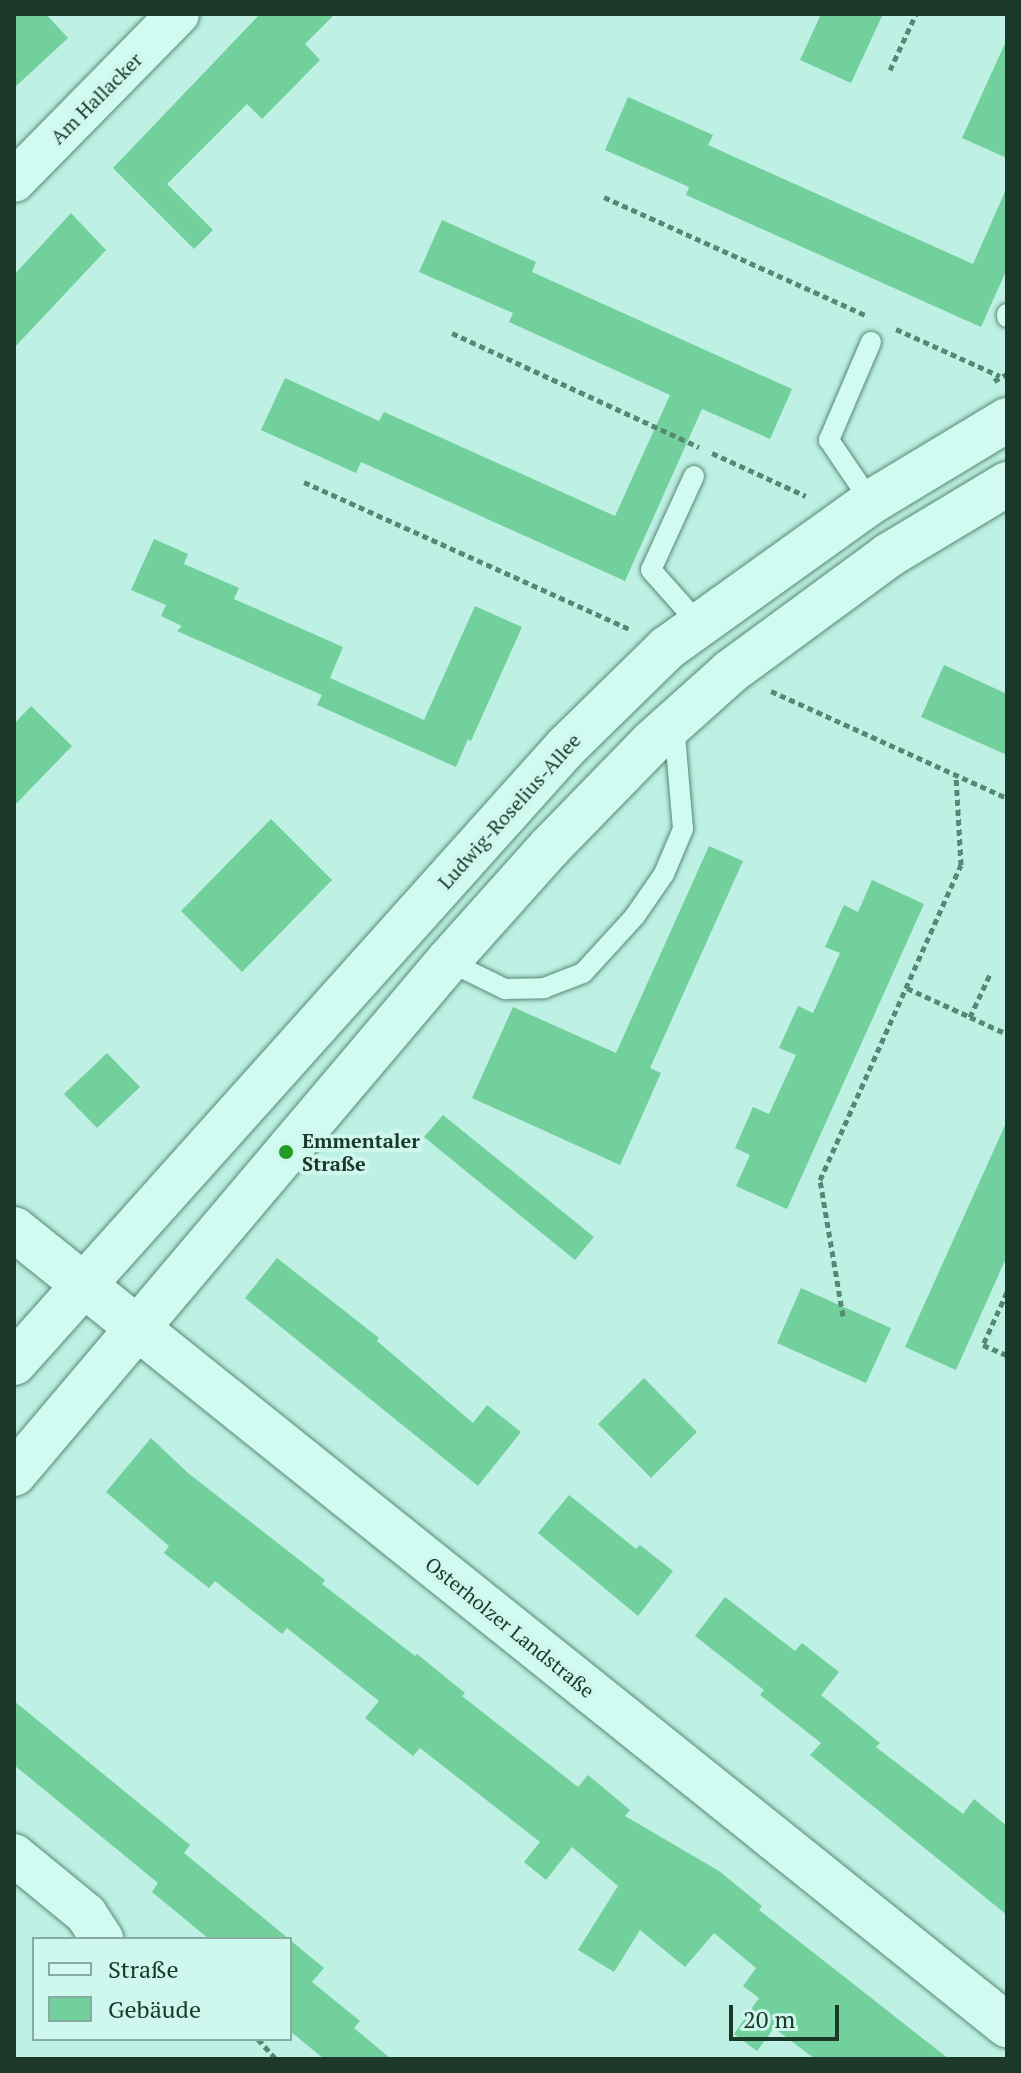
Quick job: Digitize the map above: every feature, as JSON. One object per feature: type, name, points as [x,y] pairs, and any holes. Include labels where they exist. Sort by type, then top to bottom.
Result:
[{"type":"main road","name":"Ludwig-Roselius-Allee","points":[[14,1363],[565,748],[698,623],[871,502],[1007,420]]},
{"type":"main road","points":[[14,1474],[448,961],[549,848],[674,722],[730,672],[889,555],[1007,484]]},
{"type":"main road","name":"Osterholzer Landstraße","points":[[14,1229],[1007,2025]]},
{"type":"street","name":"Am Hallacker","points":[[14,181],[178,14]]},
{"type":"street","points":[[14,1855],[86,1914],[101,1937]]},
{"type":"lane","points":[[871,342],[829,440],[871,502]]},
{"type":"lane","points":[[694,476],[651,570],[698,623]]},
{"type":"lane","points":[[448,961],[505,989],[544,988],[583,973],[650,895],[664,874],[683,829],[674,722]]},
{"type":"path","points":[[890,70],[916,14]]},
{"type":"path","points":[[604,197],[873,319]]},
{"type":"path","points":[[887,325],[1001,377]]},
{"type":"path","points":[[452,333],[806,496]]},
{"type":"path","points":[[304,482],[630,629]]},
{"type":"path","points":[[730,672],[1007,798]]},
{"type":"path","points":[[843,1316],[820,1180],[961,865],[956,775]]},
{"type":"path","points":[[970,1017],[991,972]]},
{"type":"path","points":[[907,988],[1007,1034]]},
{"type":"path","points":[[1007,1292],[983,1345],[1007,1355]]},
{"type":"path","points":[[260,2041],[276,2059]]},
{"type":"building","points":[[14,14],[46,14],[68,38],[14,88]]},
{"type":"building","points":[[260,14],[335,14],[305,44],[320,60],[262,119],[247,104],[167,184],[213,230],[194,249],[113,168]]},
{"type":"building","points":[[821,14],[883,14],[851,83],[800,60]]},
{"type":"building","points":[[1007,39],[1007,158],[962,138]]},
{"type":"building","points":[[628,97],[713,135],[708,145],[973,264],[1007,187],[1007,269],[981,327],[686,195],[689,187],[605,150]]},
{"type":"building","points":[[71,213],[106,250],[14,348],[14,275]]},
{"type":"building","points":[[442,220],[536,262],[532,272],[792,389],[770,439],[702,409],[625,581],[361,462],[356,473],[261,430],[285,378],[379,421],[384,412],[615,516],[670,395],[509,322],[513,313],[419,272]]},
{"type":"building","points":[[154,539],[188,554],[184,564],[239,588],[234,599],[343,647],[330,678],[424,720],[475,606],[522,627],[471,741],[468,739],[456,767],[317,705],[322,695],[177,631],[182,626],[161,616],[166,605],[131,590]]},
{"type":"building","points":[[944,665],[1007,694],[1007,755],[921,717]]},
{"type":"building","points":[[31,706],[72,746],[14,806],[14,724]]},
{"type":"building","points":[[271,819],[332,880],[242,972],[181,911]]},
{"type":"building","points":[[709,846],[743,861],[650,1068],[661,1073],[620,1165],[472,1098],[513,1007],[616,1053]]},
{"type":"building","points":[[872,880],[924,904],[787,1209],[736,1186],[750,1155],[735,1148],[753,1107],[769,1114],[796,1055],[779,1048],[798,1006],[813,1013],[840,953],[825,947],[844,905],[858,912]]},
{"type":"building","points":[[107,1053],[140,1087],[97,1128],[64,1094]]},
{"type":"building","points":[[443,1115],[594,1237],[575,1260],[424,1137]]},
{"type":"building","points":[[1007,1121],[1007,1256],[956,1370],[905,1347]]},
{"type":"building","points":[[277,1258],[379,1338],[377,1341],[473,1423],[487,1405],[521,1432],[478,1486],[245,1298]]},
{"type":"building","points":[[801,1288],[891,1328],[866,1383],[777,1343]]},
{"type":"building","points":[[644,1378],[697,1432],[651,1478],[598,1424]]},
{"type":"building","points":[[151,1438],[188,1473],[325,1580],[322,1584],[415,1656],[417,1654],[465,1693],[462,1696],[578,1787],[588,1775],[630,1810],[625,1816],[719,1871],[762,1906],[759,1910],[949,2059],[815,2059],[774,2028],[757,2051],[734,2034],[759,1998],[743,1986],[756,1968],[714,1933],[685,1967],[640,1930],[614,1972],[578,1950],[618,1886],[572,1847],[546,1880],[524,1862],[540,1842],[420,1748],[413,1756],[365,1718],[379,1701],[287,1628],[282,1634],[215,1581],[209,1588],[164,1553],[169,1546],[106,1492]]},
{"type":"building","points":[[569,1495],[636,1549],[640,1545],[673,1571],[638,1616],[538,1533]]},
{"type":"building","points":[[725,1597],[795,1651],[802,1643],[839,1672],[821,1695],[880,1743],[876,1747],[963,1814],[974,1799],[1007,1826],[1007,1915],[810,1755],[821,1743],[760,1695],[764,1690],[695,1636]]},
{"type":"building","points":[[14,1701],[190,1845],[184,1853],[287,1937],[207,1937],[152,1892],[158,1883],[14,1765]]},
{"type":"building","points":[[292,1942],[324,1968],[312,1982],[360,2021],[354,2028],[391,2059],[324,2059],[292,2033]]},
{"type":"place","name":"Emmentaler Straße","points":[[286,1152]]}]
